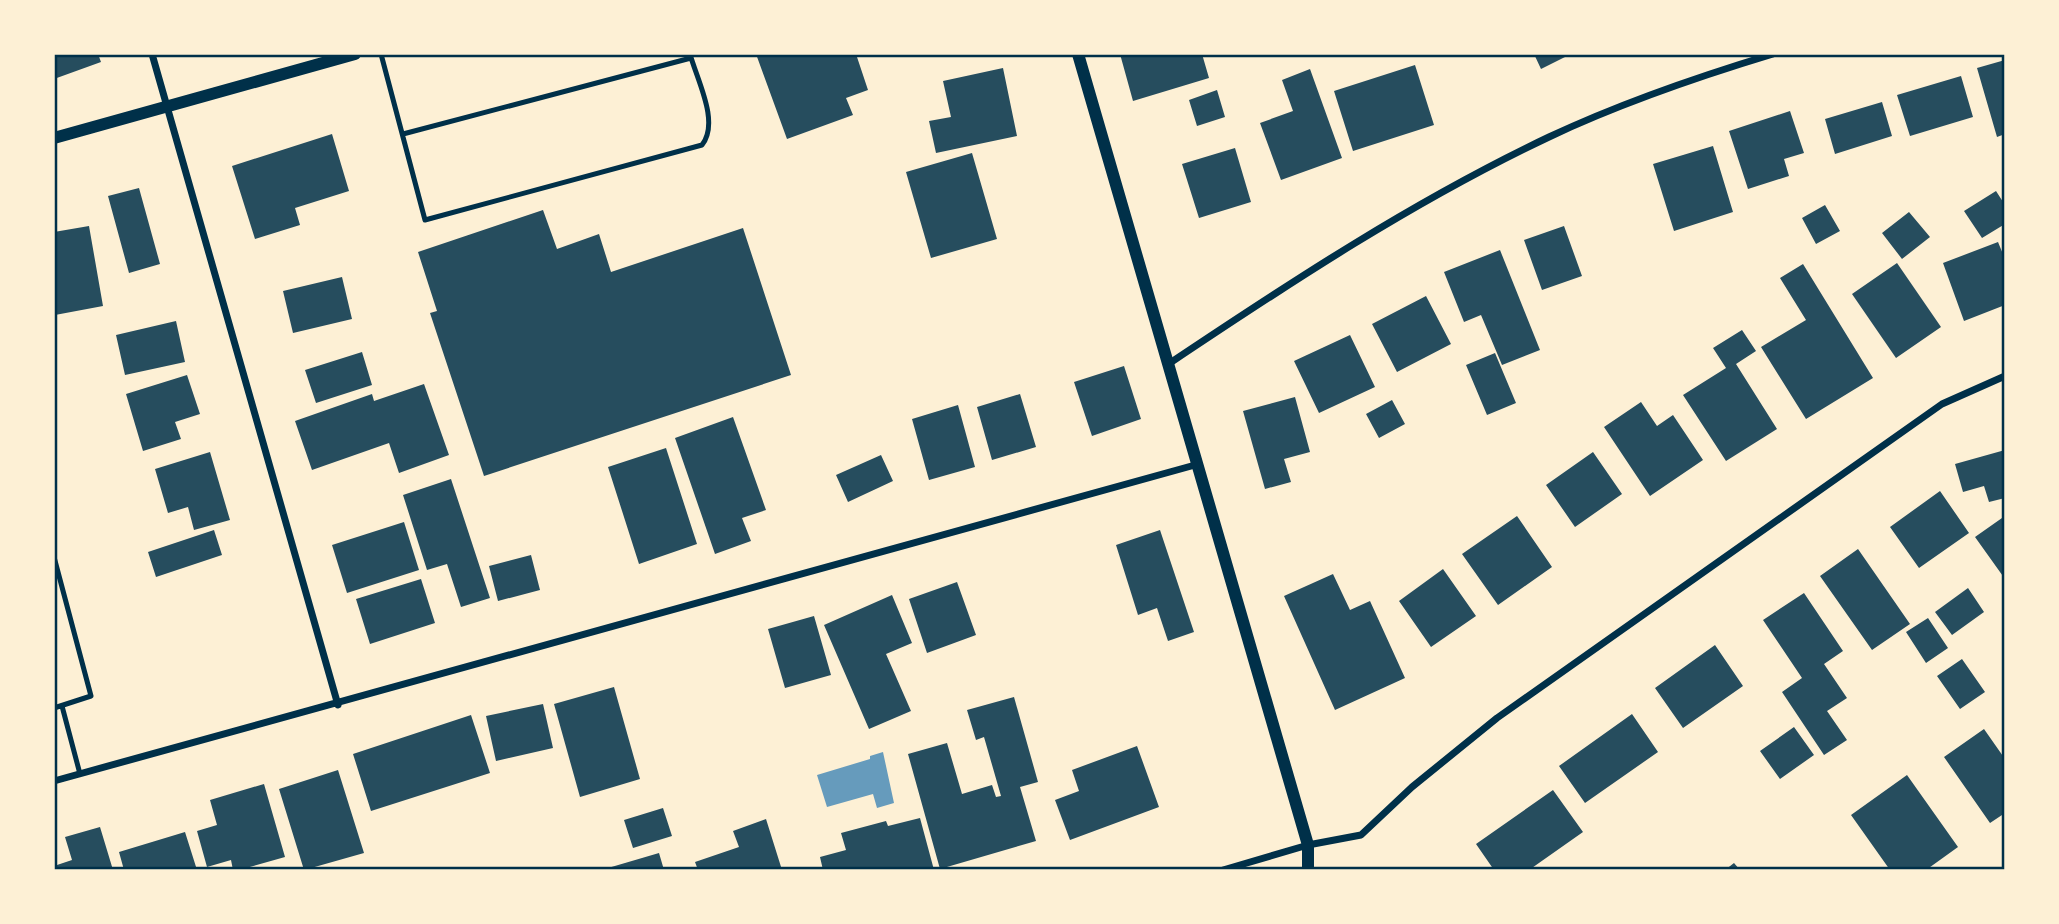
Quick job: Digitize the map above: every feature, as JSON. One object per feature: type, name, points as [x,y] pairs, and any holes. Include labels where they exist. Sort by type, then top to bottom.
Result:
[{"type":"street","points":[[152,54],[338,705]]},
{"type":"street","points":[[54,138],[355,54]]},
{"type":"street","points":[[1079,54],[1195,465],[1308,845],[1308,870]]},
{"type":"street","points":[[1167,365],[1310,269],[1456,184],[1550,137],[1637,100],[1773,54]]},
{"type":"street","points":[[1223,870],[1308,845],[1361,835],[1412,787],[1520,702],[1932,410],[2005,376]]},
{"type":"street","points":[[54,781],[338,705],[1195,465]]},
{"type":"lane","points":[[381,54],[402,134],[425,220],[702,145],[710,135],[710,123],[690,56],[402,134]]},
{"type":"lane","points":[[54,557],[91,696],[54,708]]},
{"type":"lane","points":[[62,706],[80,774]]},
{"type":"water","points":[[883,752],[894,803],[877,808],[873,794],[827,807],[817,775],[870,759],[870,756]]},
{"type":"building","points":[[54,54],[98,54],[101,62],[54,79]]},
{"type":"building","points":[[756,54],[856,54],[868,90],[846,98],[853,115],[787,139]]},
{"type":"building","points":[[1120,54],[1202,54],[1209,78],[1133,101]]},
{"type":"building","points":[[1534,54],[1571,54],[1541,69]]},
{"type":"building","points":[[2005,60],[2005,134],[1997,137],[1977,68]]},
{"type":"building","points":[[1415,65],[1434,125],[1353,151],[1334,91]]},
{"type":"building","points":[[1003,68],[1017,136],[936,153],[929,121],[951,117],[943,81]]},
{"type":"building","points":[[1310,69],[1342,158],[1281,180],[1260,123],[1293,111],[1282,80]]},
{"type":"building","points":[[1961,76],[1973,117],[1910,136],[1897,95]]},
{"type":"building","points":[[1217,90],[1225,117],[1197,126],[1189,100]]},
{"type":"building","points":[[1882,102],[1892,136],[1835,154],[1825,119]]},
{"type":"building","points":[[1790,111],[1804,153],[1784,159],[1789,176],[1748,189],[1729,131]]},
{"type":"building","points":[[332,134],[349,191],[295,208],[300,225],[255,239],[232,166]]},
{"type":"building","points":[[1713,146],[1733,212],[1674,231],[1653,164]]},
{"type":"building","points":[[1235,148],[1251,202],[1199,218],[1182,164]]},
{"type":"building","points":[[972,153],[997,239],[931,258],[906,172]]},
{"type":"building","points":[[139,188],[160,264],[129,273],[108,196]]},
{"type":"building","points":[[1996,191],[2005,205],[2005,224],[1982,238],[1964,211]]},
{"type":"building","points":[[1825,205],[1840,231],[1816,244],[1802,218]]},
{"type":"building","points":[[543,210],[557,249],[599,234],[611,272],[743,228],[791,375],[484,476],[430,313],[437,311],[418,252]]},
{"type":"building","points":[[1909,212],[1930,237],[1902,259],[1882,233]]},
{"type":"building","points":[[89,226],[103,306],[55,315],[54,232]]},
{"type":"building","points":[[1564,226],[1582,276],[1542,290],[1524,240]]},
{"type":"building","points":[[1998,242],[2005,259],[2005,305],[1964,321],[1943,263]]},
{"type":"building","points":[[1500,250],[1540,350],[1502,365],[1481,315],[1464,322],[1444,272]]},
{"type":"building","points":[[1897,263],[1941,327],[1896,358],[1852,294]]},
{"type":"building","points":[[1803,264],[1873,378],[1806,419],[1761,347],[1806,320],[1780,278]]},
{"type":"building","points":[[342,277],[352,319],[293,333],[283,291]]},
{"type":"building","points":[[1426,296],[1451,344],[1397,372],[1372,324]]},
{"type":"building","points":[[176,321],[185,362],[125,375],[116,335]]},
{"type":"building","points":[[1742,330],[1756,351],[1736,364],[1777,429],[1726,461],[1683,395],[1726,368],[1713,348]]},
{"type":"building","points":[[1350,335],[1375,387],[1319,413],[1294,361]]},
{"type":"building","points":[[362,352],[372,385],[316,403],[305,370]]},
{"type":"building","points":[[1495,353],[1516,403],[1487,415],[1466,365]]},
{"type":"building","points":[[1124,366],[1141,419],[1092,436],[1074,382]]},
{"type":"building","points":[[187,375],[200,414],[175,422],[181,439],[143,451],[126,394]]},
{"type":"building","points":[[424,384],[449,455],[399,473],[389,443],[312,470],[295,421],[372,394],[374,401]]},
{"type":"building","points":[[1020,394],[1036,447],[992,460],[977,407]]},
{"type":"building","points":[[1295,397],[1310,452],[1284,459],[1291,482],[1265,489],[1243,411]]},
{"type":"building","points":[[1392,400],[1405,424],[1379,438],[1366,414]]},
{"type":"building","points":[[1641,402],[1657,426],[1673,415],[1703,460],[1650,496],[1604,427]]},
{"type":"building","points":[[958,405],[975,467],[929,480],[912,419]]},
{"type":"building","points":[[733,417],[766,510],[742,518],[751,541],[715,554],[675,438]]},
{"type":"building","points":[[666,448],[697,544],[639,564],[608,467]]},
{"type":"building","points":[[2005,450],[2005,498],[1989,502],[1984,486],[1963,492],[1955,464]]},
{"type":"building","points":[[210,452],[230,520],[194,530],[188,507],[168,513],[155,469]]},
{"type":"building","points":[[1593,452],[1622,494],[1575,527],[1546,485]]},
{"type":"building","points":[[881,455],[893,481],[848,502],[836,475]]},
{"type":"building","points":[[451,479],[490,598],[461,607],[447,564],[427,570],[403,495]]},
{"type":"building","points":[[1940,491],[1969,533],[1919,568],[1890,527]]},
{"type":"building","points":[[1517,516],[1552,567],[1498,605],[1462,554]]},
{"type":"building","points":[[2002,518],[2005,522],[2005,579],[1975,537]]},
{"type":"building","points":[[404,522],[419,570],[347,593],[332,545]]},
{"type":"building","points":[[214,530],[222,555],[156,577],[148,552]]},
{"type":"building","points":[[1160,530],[1194,632],[1168,641],[1157,608],[1138,615],[1116,545]]},
{"type":"building","points":[[1858,549],[1910,624],[1872,650],[1820,576]]},
{"type":"building","points":[[531,555],[540,590],[498,601],[489,566]]},
{"type":"building","points":[[1443,569],[1476,616],[1431,647],[1399,601]]},
{"type":"building","points":[[1333,574],[1350,610],[1370,601],[1405,678],[1335,710],[1284,596]]},
{"type":"building","points":[[421,579],[435,623],[370,644],[356,599]]},
{"type":"building","points":[[957,582],[976,635],[927,653],[909,599]]},
{"type":"building","points":[[1968,588],[1984,612],[1952,635],[1935,612]]},
{"type":"building","points":[[1804,593],[1843,651],[1824,664],[1847,698],[1827,711],[1847,740],[1824,755],[1782,692],[1802,678],[1763,620]]},
{"type":"building","points":[[892,595],[912,643],[886,654],[911,711],[869,729],[824,625]]},
{"type":"building","points":[[814,616],[831,675],[785,688],[768,629]]},
{"type":"building","points":[[1928,618],[1948,648],[1926,663],[1906,632]]},
{"type":"building","points":[[1715,645],[1743,686],[1683,728],[1655,688]]},
{"type":"building","points":[[1962,659],[1985,692],[1960,709],[1937,676]]},
{"type":"building","points":[[614,687],[640,779],[580,797],[554,704]]},
{"type":"building","points":[[1014,697],[1038,782],[1020,787],[1036,841],[940,869],[908,754],[947,743],[962,794],[992,785],[996,797],[1001,796],[984,737],[976,740],[967,710]]},
{"type":"building","points":[[543,704],[553,748],[496,761],[486,716]]},
{"type":"building","points":[[1632,714],[1658,752],[1585,803],[1559,766]]},
{"type":"building","points":[[471,715],[490,773],[371,811],[353,754]]},
{"type":"building","points":[[1794,727],[1814,755],[1780,779],[1760,751]]},
{"type":"building","points":[[1984,729],[2005,759],[2005,813],[1990,823],[1944,757]]},
{"type":"building","points":[[1137,746],[1159,807],[1070,840],[1055,800],[1079,791],[1072,770]]},
{"type":"building","points":[[338,770],[364,853],[304,870],[279,789]]},
{"type":"building","points":[[1907,775],[1958,847],[1926,870],[1890,870],[1851,815]]},
{"type":"building","points":[[264,784],[285,857],[239,870],[233,870],[231,860],[207,867],[197,831],[217,825],[210,800]]},
{"type":"building","points":[[1553,790],[1583,832],[1529,870],[1494,870],[1476,844]]},
{"type":"building","points":[[663,808],[672,836],[633,848],[624,820]]},
{"type":"building","points":[[920,818],[934,870],[823,870],[820,857],[846,850],[841,833],[886,821],[888,826]]},
{"type":"building","points":[[766,819],[782,870],[698,870],[695,862],[739,847],[733,831]]},
{"type":"building","points":[[100,827],[113,870],[54,870],[54,866],[72,860],[65,837]]},
{"type":"building","points":[[185,832],[197,870],[124,870],[119,852]]},
{"type":"building","points":[[659,853],[664,870],[608,868]]},
{"type":"building","points":[[1734,863],[1740,870],[1725,870]]}]
